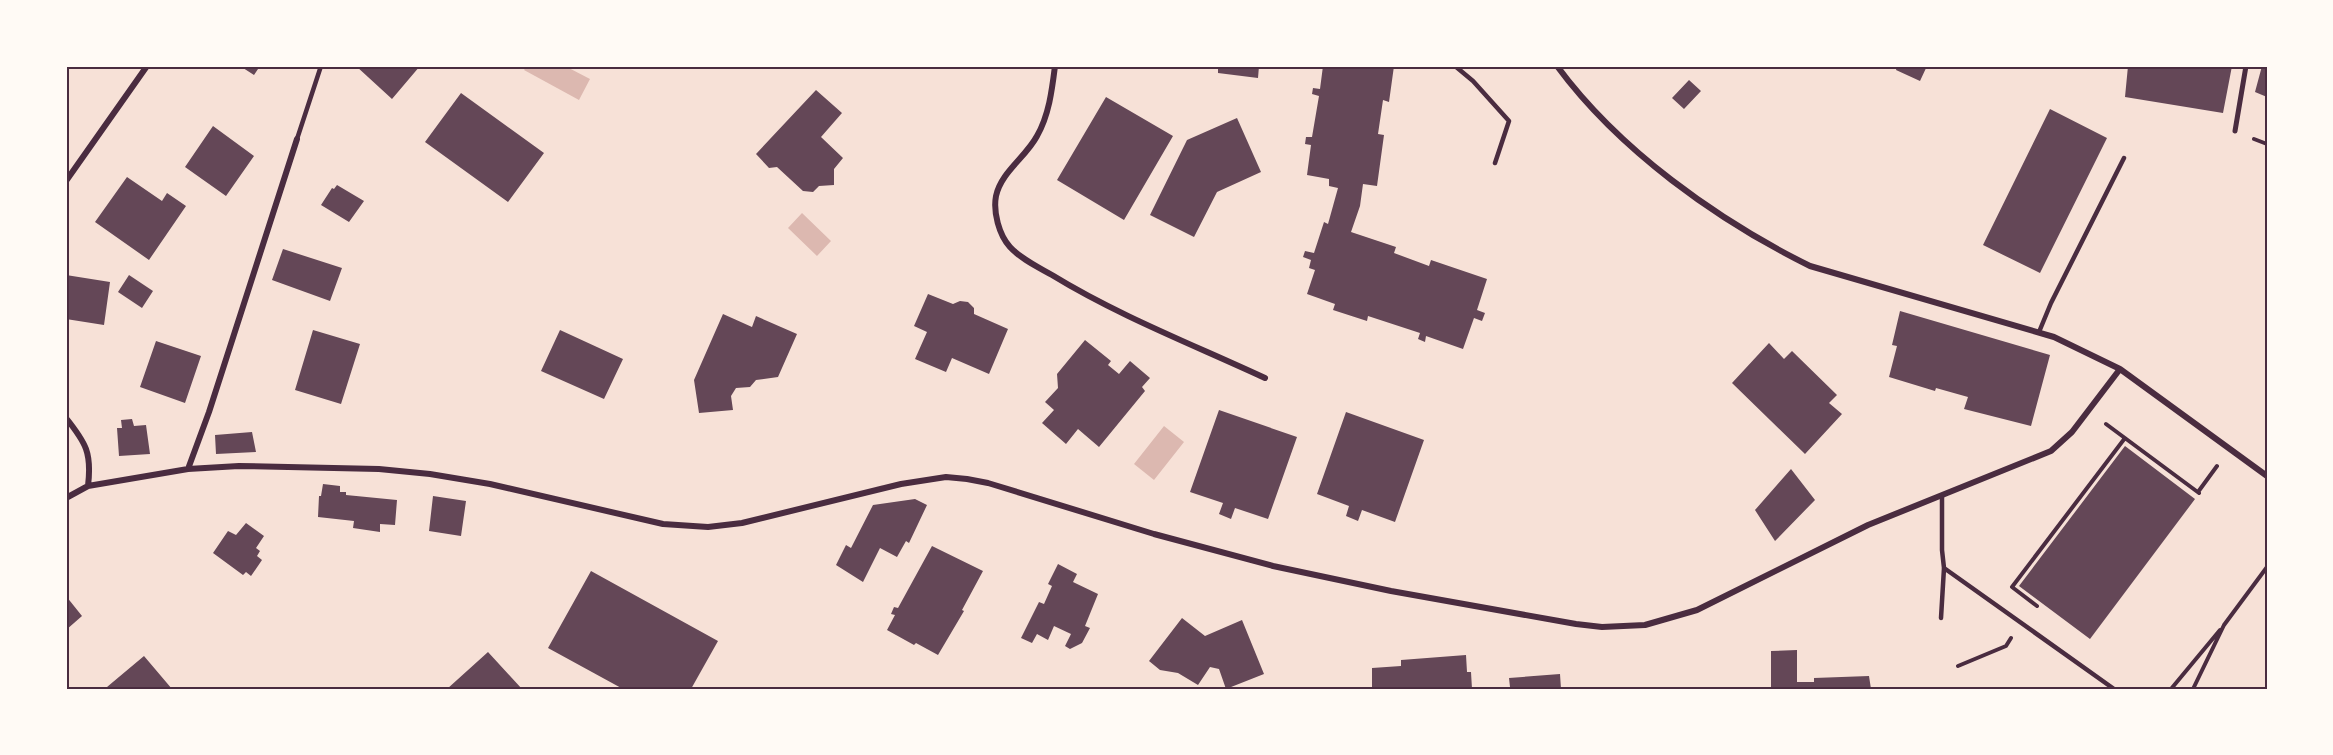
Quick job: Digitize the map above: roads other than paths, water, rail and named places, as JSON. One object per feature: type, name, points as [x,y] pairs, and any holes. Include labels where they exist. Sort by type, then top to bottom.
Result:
[{"type":"street","points":[[66,181],[147,66]]},
{"type":"street","points":[[1055,66],[1052,91],[1044,122],[1036,138],[1012,168],[996,196],[998,224],[1003,237],[1011,248],[1024,258],[1078,291],[1265,378]]},
{"type":"street","points":[[1557,66],[1596,112],[1625,141],[1705,204],[1780,252],[1810,266],[2054,337],[2120,369],[2267,476]]},
{"type":"street","points":[[2235,131],[2246,66]]},
{"type":"street","points":[[188,469],[209,412],[297,139]]},
{"type":"street","points":[[66,498],[88,486],[188,469],[239,466],[321,467],[430,474],[490,484],[663,524],[708,527],[742,523],[901,484],[946,477],[988,483],[1154,534],[1273,566],[1391,591],[1576,624],[1602,627],[1645,625],[1697,610],[1868,525],[2051,451],[2067,437],[2120,369]]},
{"type":"street","points":[[66,418],[83,438],[89,455],[88,486]]},
{"type":"lane","points":[[297,139],[321,66]]},
{"type":"lane","points":[[1455,66],[1473,81],[1509,121],[1495,163]]},
{"type":"lane","points":[[2039,332],[2051,303],[2124,158]]},
{"type":"lane","points":[[1941,618],[1944,568],[1942,497]]},
{"type":"lane","points":[[1944,568],[2114,689]]}]
